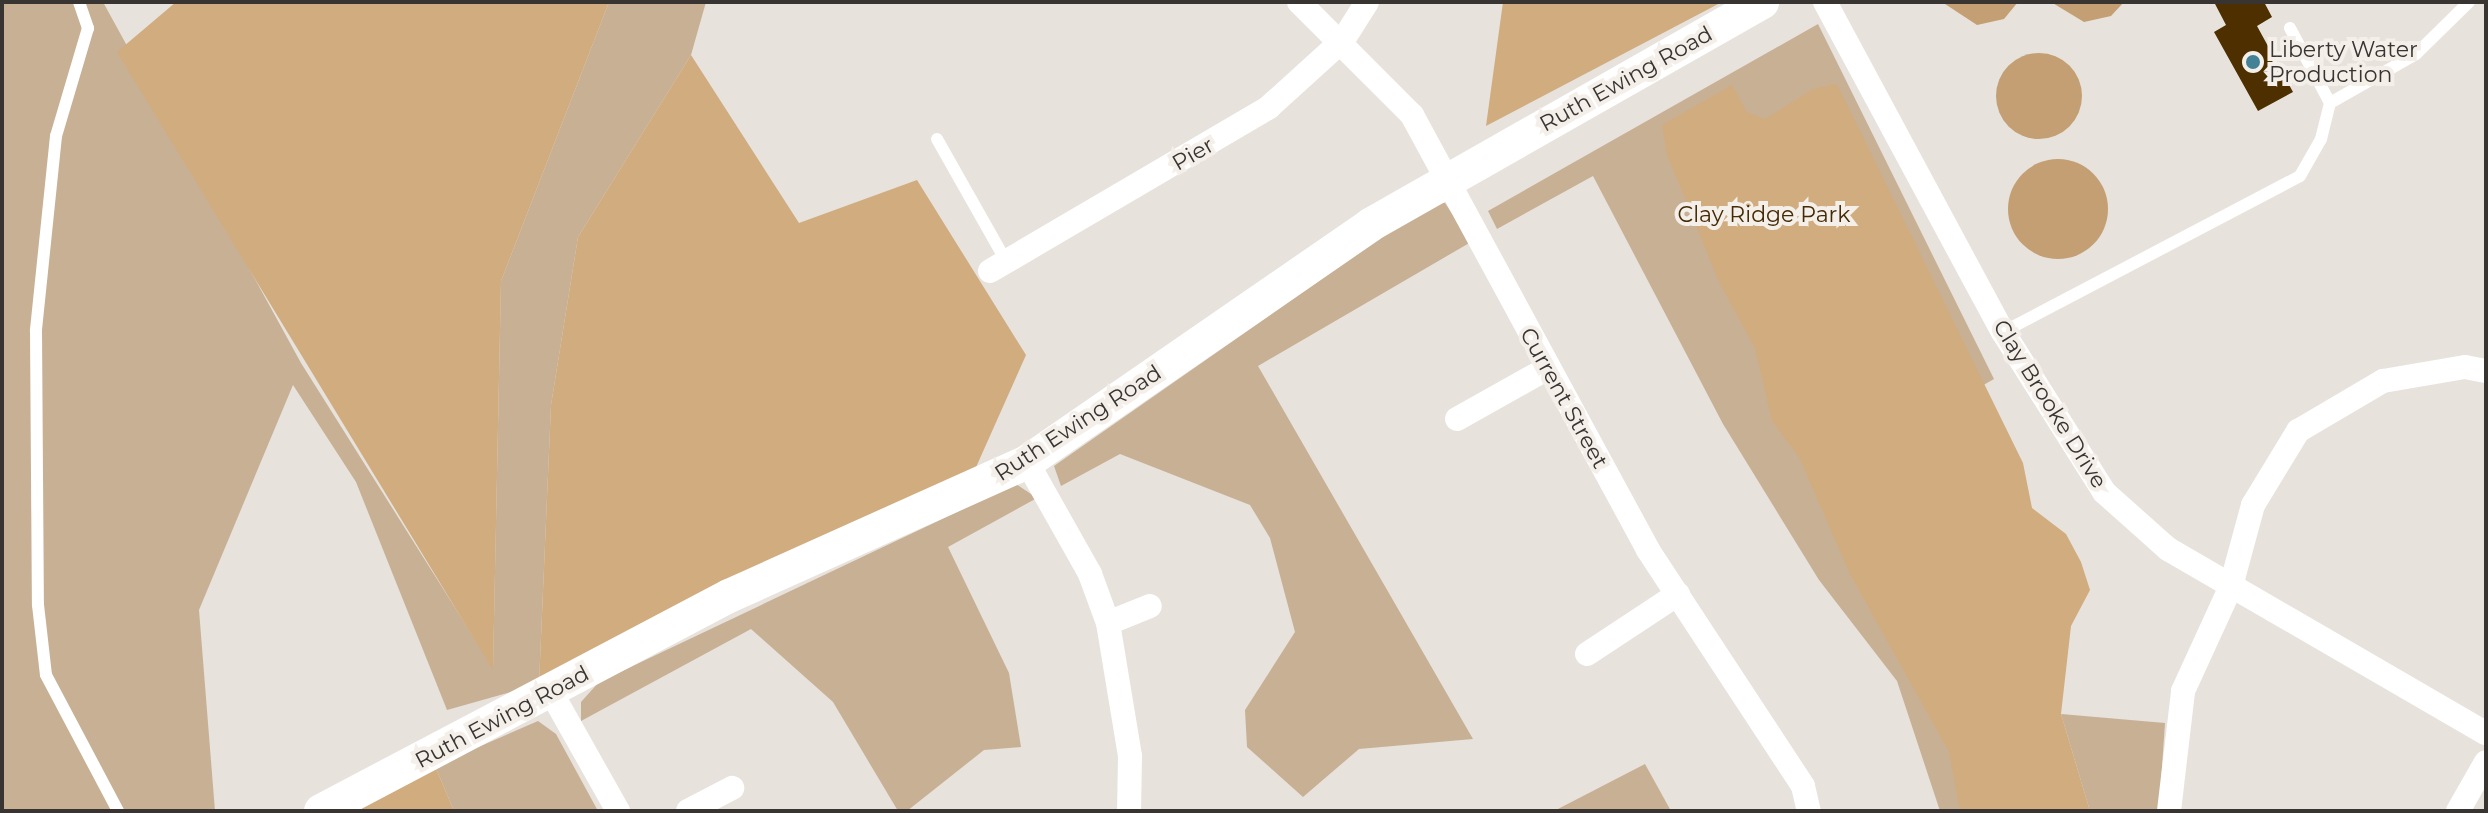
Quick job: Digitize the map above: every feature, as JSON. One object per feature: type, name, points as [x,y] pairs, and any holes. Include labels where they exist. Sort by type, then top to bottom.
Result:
[{"type":"street","name":"Current Street","points":[[1299,2],[1343,40],[1412,115],[1548,368],[1678,594],[1803,786],[1809,811]]},
{"type":"street","name":"Pier","points":[[998,266],[1234,130],[1343,40],[1367,2]]},
{"type":"street","name":"Ruth Ewing Road","points":[[321,811],[729,596],[1027,462],[1448,179],[1762,2]]},
{"type":"street","name":"Clay Brooke Drive","points":[[1825,2],[2003,332],[2104,492],[2168,549],[2486,733]]},
{"type":"street","points":[[2169,811],[2183,691],[2231,586],[2253,505],[2298,431],[2383,381],[2465,367],[2486,371]]},
{"type":"street","points":[[1457,419],[1548,368]]},
{"type":"street","points":[[1027,462],[1090,574],[1108,623],[1130,756],[1129,811]]},
{"type":"street","points":[[1587,654],[1678,594]]},
{"type":"street","points":[[1108,623],[1150,606]]},
{"type":"street","points":[[551,692],[618,811]]},
{"type":"street","points":[[2458,811],[2486,762]]},
{"type":"street","points":[[688,811],[732,788]]},
{"type":"lane","points":[[79,2],[88,28],[56,136],[36,331],[38,605],[46,675],[118,811]]},
{"type":"lane","points":[[2330,103],[2416,54],[2469,2]]},
{"type":"lane","points":[[2003,332],[2300,176],[2321,139],[2330,103],[2290,28]]},
{"type":"lane","points":[[937,139],[998,266]]},
{"type":"green space","points":[[2,2],[103,2],[301,363],[493,668],[501,281],[609,2],[706,2],[691,55],[578,237],[551,405],[539,684],[447,710],[356,482],[293,385],[199,610],[215,811],[2,811]]},
{"type":"green space","points":[[176,2],[609,2],[501,281],[493,670],[117,52]]},
{"type":"green space","points":[[1503,2],[1722,2],[1486,126]]},
{"type":"green space","name":"Clay Ridge Park","points":[[1818,24],[1994,379],[1866,452],[1996,811],[1940,811],[1897,681],[1819,580],[1723,424],[1593,176],[1497,229],[1488,211]]},
{"type":"green space","points":[[691,55],[799,223],[917,180],[1026,355],[973,474],[539,684],[551,405],[578,237]]},
{"type":"green space","name":"Clay Ridge Park","points":[[1837,84],[2023,463],[2032,508],[2066,534],[2081,562],[2090,590],[2071,626],[2061,714],[2090,811],[1960,811],[1949,752],[1850,574],[1799,457],[1772,421],[1755,348],[1720,284],[1667,155],[1662,125],[1732,85],[1747,112],[1765,119],[1813,89]]},
{"type":"green space","points":[[1432,202],[1445,203],[1471,242],[1258,366],[1473,739],[1359,749],[1303,797],[1247,747],[1245,710],[1295,632],[1270,538],[1250,505],[1120,454],[1061,486],[1054,466]]},
{"type":"green space","points":[[1016,484],[1037,498],[948,547],[1009,673],[1021,747],[984,750],[907,811],[898,811],[833,702],[751,629],[581,721],[581,702],[599,682]]},
{"type":"green space","points":[[2061,714],[2165,723],[2159,811],[2090,811]]},
{"type":"green space","points":[[538,721],[556,734],[598,811],[454,811],[435,766]]},
{"type":"green space","points":[[1645,764],[1671,811],[1554,811]]},
{"type":"green space","points":[[435,766],[454,811],[357,811]]},
{"type":"shaded area","points":[[1942,2],[2018,2],[2004,19],[1977,25]]},
{"type":"shaded area","points":[[2051,2],[2124,2],[2111,16],[2084,22]]},
{"type":"shaded area","points":[[2039,53],[2055,57],[2069,66],[2078,80],[2082,96],[2078,112],[2069,126],[2055,135],[2039,139],[2023,135],[2009,126],[2000,112],[1996,96],[2000,80],[2009,66],[2023,57]]},
{"type":"shaded area","points":[[2058,159],[2077,163],[2093,174],[2104,190],[2108,209],[2104,228],[2093,244],[2077,255],[2058,259],[2039,255],[2023,244],[2012,228],[2008,209],[2012,190],[2023,174],[2039,163]]},
{"type":"building","name":"Liberty Water Production","points":[[2214,2],[2264,2],[2272,17],[2257,26],[2293,92],[2258,111],[2214,32],[2226,25]]},
{"type":"place","name":"Liberty Water Production","points":[[2253,62]]}]
